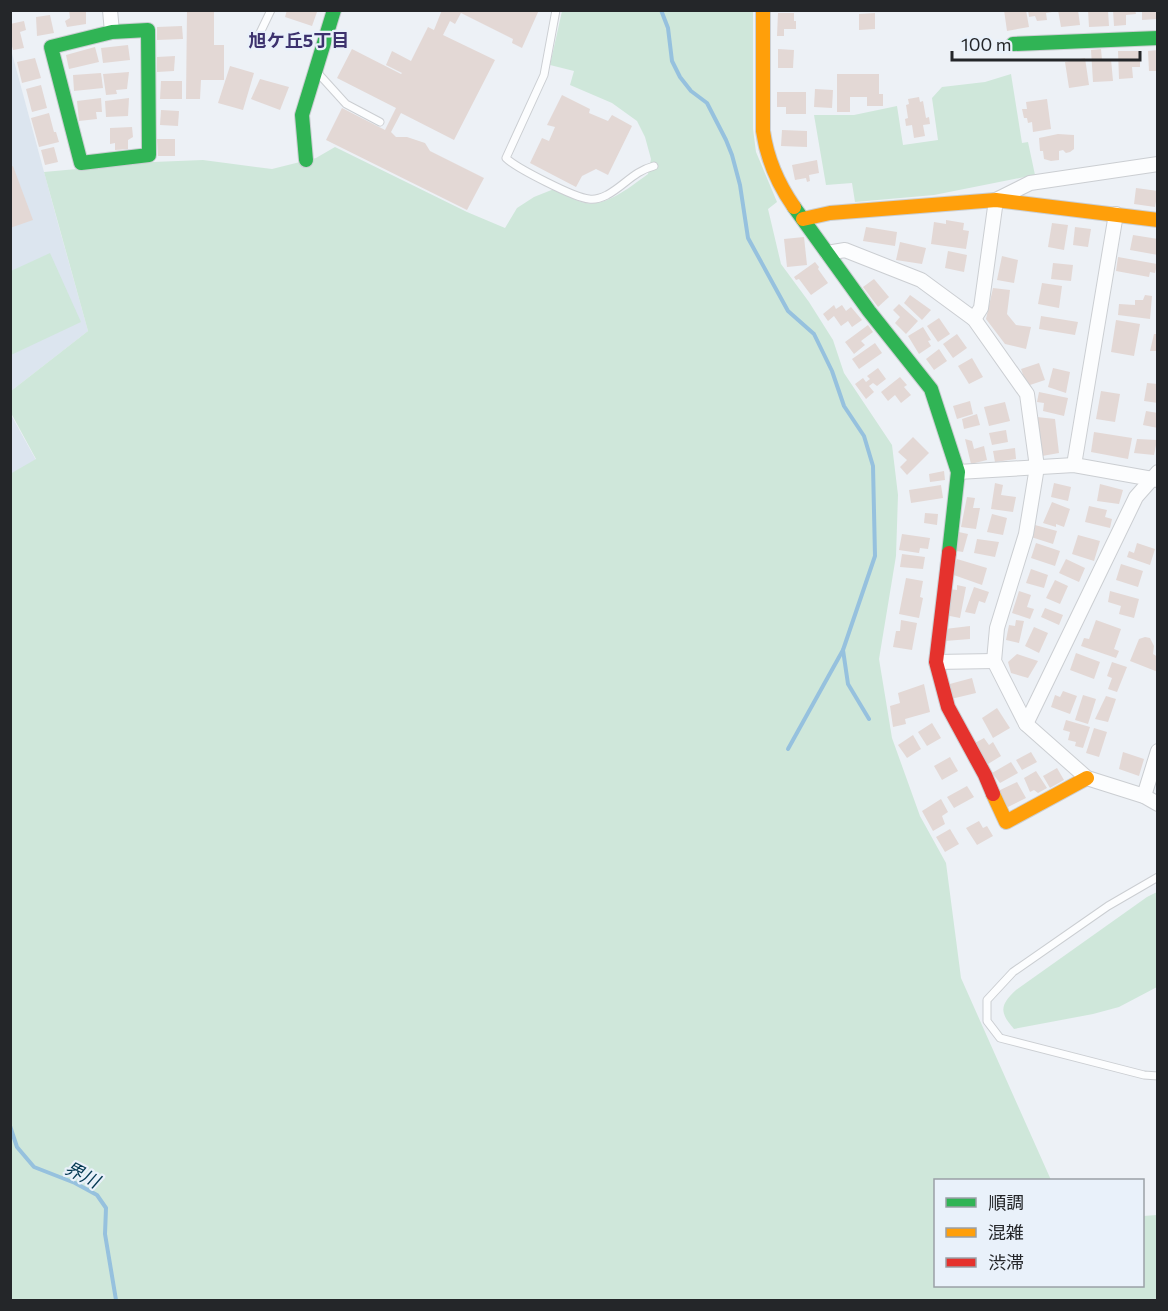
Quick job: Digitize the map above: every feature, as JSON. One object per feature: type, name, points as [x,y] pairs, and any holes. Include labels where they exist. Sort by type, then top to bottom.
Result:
[{"type":"street","points":[[110,10],[112,32]]},
{"type":"street","points":[[306,160],[302,115],[334,10]]},
{"type":"street","points":[[763,10],[763,131],[765,146],[777,179],[802,219],[869,311],[931,389],[958,472],[936,662],[948,707],[985,775],[1006,822],[1087,778]]},
{"type":"street","points":[[148,30],[149,155],[81,163],[51,47],[112,32],[148,30]]},
{"type":"street","points":[[1013,44],[1158,38]]},
{"type":"street","points":[[996,200],[1030,183],[1158,164]]},
{"type":"street","points":[[802,219],[830,213],[996,200],[1116,213],[1158,220]]},
{"type":"street","points":[[974,319],[981,308],[996,200]]},
{"type":"street","points":[[1074,465],[1116,213]]},
{"type":"street","points":[[827,253],[845,250],[921,279],[974,319],[1027,394],[1037,467],[1026,534],[998,628],[994,661],[1026,724],[1087,778],[1144,796],[1158,804]]},
{"type":"street","points":[[958,472],[1074,465],[1155,477]]},
{"type":"street","points":[[1026,724],[1136,497],[1155,477]]},
{"type":"street","points":[[936,662],[994,661]]},
{"type":"street","points":[[1144,796],[1158,750]]},
{"type":"lane","points":[[259,35],[271,10]]},
{"type":"lane","points":[[556,10],[544,75],[506,158],[546,182],[586,199],[597,199],[609,194],[634,174],[654,166]]},
{"type":"lane","points":[[316,70],[346,104],[380,122]]},
{"type":"lane","points":[[1158,877],[1108,906],[1013,972],[987,1000],[987,1021],[1000,1038],[1144,1075],[1158,1076]]},
{"type":"shaded area","points":[[10,46],[88,331],[11,391]]},
{"type":"shaded area","points":[[10,413],[36,460],[11,474],[10,474]]},
{"type":"green space","points":[[562,11],[753,11],[753,129],[756,152],[777,202],[768,209],[781,264],[833,340],[844,373],[892,445],[898,495],[896,556],[879,659],[892,738],[920,816],[946,863],[961,978],[1051,1179],[934,1179],[934,1287],[1144,1287],[1144,1216],[1157,1215],[1157,1300],[11,1300],[10,474],[36,459],[11,413],[11,391],[88,331],[44,172],[203,160],[272,169],[316,158],[335,147],[467,212],[505,228],[517,208],[534,197],[554,189],[581,202],[602,202],[618,195],[648,174],[651,159],[645,137],[637,121],[612,103],[570,85],[574,71],[550,65]]},
{"type":"green space","points":[[1011,74],[1022,143],[1028,142],[1035,175],[934,195],[855,202],[852,183],[826,185],[814,115],[854,115],[897,106],[903,145],[938,140],[932,98],[942,87],[985,82]]},
{"type":"green space","points":[[50,253],[81,322],[11,355],[11,271]]},
{"type":"green space","points":[[1157,892],[1157,987],[1119,1007],[1014,1029],[1003,1009],[1004,1004],[1016,990]]},
{"type":"building","points":[[69,10],[86,10],[86,24],[67,27],[65,21],[70,18]]},
{"type":"building","points":[[187,10],[214,10],[214,45],[224,45],[224,80],[201,80],[200,99],[186,99]]},
{"type":"building","points":[[287,10],[317,12],[312,26],[285,17]]},
{"type":"building","points":[[442,10],[539,10],[522,48],[512,43],[513,39],[461,13],[455,24],[450,21],[443,35],[495,60],[454,140],[401,113],[391,132],[396,137],[407,137],[425,143],[430,151],[484,178],[467,210],[326,140],[342,108],[385,130],[396,108],[337,78],[352,49],[401,74],[386,65],[392,51],[411,61],[428,27],[434,30]]},
{"type":"building","points":[[1004,10],[1026,10],[1029,27],[1007,31]]},
{"type":"building","points":[[1028,10],[1052,10],[1052,12],[1046,13],[1047,20],[1037,21],[1035,16],[1029,17]]},
{"type":"building","points":[[1058,10],[1078,10],[1080,25],[1061,27]]},
{"type":"building","points":[[1088,10],[1108,10],[1109,26],[1089,27]]},
{"type":"building","points":[[1113,10],[1135,10],[1136,14],[1126,15],[1126,25],[1114,26]]},
{"type":"building","points":[[1142,10],[1157,10],[1157,19],[1142,20]]},
{"type":"building","points":[[778,13],[794,13],[796,29],[784,29],[784,36],[777,36]]},
{"type":"building","points":[[875,13],[875,29],[859,30],[859,14]]},
{"type":"building","points":[[50,15],[54,33],[37,36],[36,17]]},
{"type":"building","points":[[24,21],[26,30],[20,32],[24,48],[13,50],[10,24]]},
{"type":"building","points":[[182,26],[183,39],[157,40],[157,27]]},
{"type":"building","points":[[128,45],[130,60],[103,63],[101,48]]},
{"type":"building","points":[[95,47],[99,62],[69,69],[66,55]]},
{"type":"building","points":[[778,49],[794,50],[793,68],[778,68]]},
{"type":"building","points":[[1101,49],[1102,60],[1111,59],[1113,81],[1093,82],[1091,50]]},
{"type":"building","points":[[1158,50],[1158,71],[1149,71],[1148,51]]},
{"type":"building","points":[[1118,51],[1140,51],[1140,67],[1132,67],[1133,78],[1119,79]]},
{"type":"building","points":[[175,56],[174,71],[157,72],[157,57]]},
{"type":"building","points":[[35,58],[41,78],[22,83],[17,62]]},
{"type":"building","points":[[1085,58],[1089,85],[1069,88],[1065,62]]},
{"type":"building","points":[[230,66],[254,73],[243,110],[218,103]]},
{"type":"building","points":[[129,72],[127,89],[116,90],[117,94],[106,95],[103,74]]},
{"type":"building","points":[[101,73],[103,88],[74,91],[73,75]]},
{"type":"building","points":[[837,74],[879,74],[879,94],[883,94],[883,106],[867,106],[867,97],[850,97],[850,112],[837,112]]},
{"type":"building","points":[[260,79],[289,87],[280,110],[251,99]]},
{"type":"building","points":[[161,81],[182,81],[182,99],[160,99]]},
{"type":"building","points":[[41,85],[47,108],[32,112],[26,89]]},
{"type":"building","points":[[815,89],[833,90],[832,108],[814,107]]},
{"type":"building","points":[[777,92],[806,92],[806,114],[786,114],[786,107],[777,107]]},
{"type":"building","points":[[562,95],[590,109],[589,113],[608,121],[612,115],[632,126],[608,175],[596,169],[582,176],[576,187],[530,163],[542,138],[549,141],[555,127],[547,125]]},
{"type":"building","points":[[919,97],[920,102],[923,101],[926,118],[929,117],[930,124],[923,125],[925,136],[914,138],[912,125],[906,126],[905,119],[908,118],[906,105],[909,104],[908,99]]},
{"type":"building","points":[[101,98],[102,112],[96,112],[97,119],[79,121],[77,101]]},
{"type":"building","points":[[129,98],[128,116],[106,117],[105,101]]},
{"type":"building","points":[[1047,99],[1051,129],[1033,132],[1032,122],[1028,123],[1027,118],[1024,118],[1022,109],[1027,109],[1026,102]]},
{"type":"building","points":[[161,110],[179,111],[178,126],[160,125]]},
{"type":"building","points":[[49,113],[59,142],[39,147],[31,118]]},
{"type":"building","points":[[132,127],[133,137],[128,140],[128,149],[115,150],[115,143],[110,144],[110,128]]},
{"type":"building","points":[[782,130],[807,131],[807,147],[781,146]]},
{"type":"building","points":[[1058,134],[1074,135],[1074,149],[1066,153],[1063,150],[1059,151],[1059,160],[1044,159],[1043,151],[1040,151],[1039,138]]},
{"type":"building","points":[[157,139],[175,139],[175,156],[158,156]]},
{"type":"building","points":[[54,147],[58,162],[45,165],[41,150]]},
{"type":"building","points":[[817,160],[819,173],[809,175],[810,181],[807,182],[806,178],[795,180],[792,165]]},
{"type":"building","points":[[13,166],[33,220],[10,228],[10,167]]},
{"type":"building","points":[[1136,188],[1158,191],[1155,207],[1134,204]]},
{"type":"building","points":[[946,220],[964,223],[963,230],[969,231],[966,249],[931,244],[934,222],[946,224]]},
{"type":"building","points":[[1052,223],[1068,225],[1064,250],[1048,247]]},
{"type":"building","points":[[866,227],[897,232],[895,246],[863,241]]},
{"type":"building","points":[[1075,227],[1091,229],[1088,247],[1073,245]]},
{"type":"building","points":[[1133,235],[1158,239],[1158,255],[1130,250]]},
{"type":"building","points":[[804,237],[807,265],[787,267],[784,239]]},
{"type":"building","points":[[900,242],[926,248],[922,264],[896,260]]},
{"type":"building","points":[[948,251],[967,255],[964,272],[945,268]]},
{"type":"building","points":[[1002,256],[1018,260],[1014,283],[997,280]]},
{"type":"building","points":[[1118,257],[1157,264],[1155,273],[1150,272],[1149,277],[1116,271]]},
{"type":"building","points":[[815,262],[828,283],[811,295],[799,279],[796,280],[794,277]]},
{"type":"building","points":[[1053,263],[1073,265],[1071,281],[1051,279]]},
{"type":"building","points":[[874,279],[889,297],[878,307],[863,287]]},
{"type":"building","points":[[1042,283],[1062,286],[1059,308],[1038,304]]},
{"type":"building","points":[[993,288],[1010,290],[1007,314],[1016,325],[1031,327],[1026,349],[1005,344],[986,319]]},
{"type":"building","points":[[910,295],[931,310],[922,320],[904,303]]},
{"type":"building","points":[[1145,295],[1152,296],[1150,319],[1118,315],[1119,304],[1135,305],[1135,300],[1143,300]]},
{"type":"building","points":[[899,304],[918,321],[906,334],[895,323],[900,317],[893,310]]},
{"type":"building","points":[[834,305],[836,309],[842,305],[846,311],[851,307],[862,320],[852,327],[848,321],[841,326],[834,316],[828,321],[823,314]]},
{"type":"building","points":[[1041,316],[1078,322],[1075,335],[1039,329]]},
{"type":"building","points":[[939,318],[950,334],[938,342],[927,326]]},
{"type":"building","points":[[1116,320],[1140,324],[1134,356],[1111,352]]},
{"type":"building","points":[[868,325],[873,332],[861,341],[865,345],[854,354],[845,342]]},
{"type":"building","points":[[923,327],[931,340],[928,341],[931,346],[919,354],[908,336]]},
{"type":"building","points":[[957,334],[967,348],[953,358],[943,344]]},
{"type":"building","points":[[1154,334],[1158,334],[1158,351],[1150,351]]},
{"type":"building","points":[[875,343],[882,353],[859,369],[852,359]]},
{"type":"building","points":[[939,349],[947,361],[934,370],[926,359]]},
{"type":"building","points":[[972,358],[983,377],[969,384],[958,366]]},
{"type":"building","points":[[1039,363],[1045,380],[1027,386],[1021,369]]},
{"type":"building","points":[[878,368],[886,379],[877,386],[873,383],[869,386],[874,392],[866,399],[855,384],[863,378],[866,382],[870,379],[867,376]]},
{"type":"building","points":[[1053,368],[1070,372],[1066,393],[1048,387]]},
{"type":"building","points":[[900,377],[907,385],[904,387],[911,395],[901,403],[895,395],[888,401],[881,392]]},
{"type":"building","points":[[1147,383],[1158,384],[1158,403],[1144,401]]},
{"type":"building","points":[[1101,391],[1120,394],[1115,422],[1096,419]]},
{"type":"building","points":[[1039,392],[1068,398],[1064,416],[1043,411],[1044,403],[1037,402]]},
{"type":"building","points":[[970,401],[973,414],[957,419],[953,406]]},
{"type":"building","points":[[1005,402],[1010,421],[989,426],[984,407]]},
{"type":"building","points":[[1146,411],[1158,413],[1158,428],[1143,425]]},
{"type":"building","points":[[977,414],[980,425],[964,429],[962,419]]},
{"type":"building","points":[[1037,417],[1055,419],[1059,453],[1042,456]]},
{"type":"building","points":[[1006,430],[1008,442],[992,445],[989,433]]},
{"type":"building","points":[[1094,432],[1132,438],[1128,459],[1091,452]]},
{"type":"building","points":[[913,437],[929,453],[907,475],[900,467],[907,460],[898,452]]},
{"type":"building","points":[[965,439],[972,441],[974,449],[984,446],[987,460],[971,464]]},
{"type":"building","points":[[1137,439],[1157,440],[1154,455],[1134,453]]},
{"type":"building","points":[[1015,448],[1016,459],[995,462],[993,451]]},
{"type":"building","points":[[944,471],[945,480],[930,482],[929,474]]},
{"type":"building","points":[[995,483],[1003,485],[1001,495],[1016,497],[1013,512],[991,509]]},
{"type":"building","points":[[1054,483],[1071,487],[1068,501],[1051,497]]},
{"type":"building","points":[[1100,484],[1123,490],[1119,504],[1097,501]]},
{"type":"building","points":[[941,485],[943,498],[911,503],[909,490]]},
{"type":"building","points":[[967,497],[975,498],[973,508],[980,508],[976,529],[961,527]]},
{"type":"building","points":[[1052,502],[1070,509],[1064,527],[1043,523]]},
{"type":"building","points":[[1089,506],[1107,510],[1105,517],[1112,519],[1110,528],[1085,522]]},
{"type":"building","points":[[925,513],[938,514],[937,525],[924,523]]},
{"type":"building","points":[[992,514],[1007,518],[1003,535],[987,532]]},
{"type":"building","points":[[1035,525],[1057,531],[1053,544],[1031,537]]},
{"type":"building","points":[[954,531],[968,534],[963,552],[950,550]]},
{"type":"building","points":[[902,534],[930,538],[928,549],[920,548],[919,553],[899,550]]},
{"type":"building","points":[[1078,535],[1100,541],[1094,561],[1072,554]]},
{"type":"building","points":[[977,539],[999,542],[995,557],[974,553]]},
{"type":"building","points":[[1036,543],[1060,551],[1055,566],[1031,558]]},
{"type":"building","points":[[1137,543],[1155,549],[1150,565],[1127,557],[1129,551],[1134,553]]},
{"type":"building","points":[[902,554],[925,557],[923,569],[900,567]]},
{"type":"building","points":[[957,559],[987,568],[982,585],[951,574]]},
{"type":"building","points":[[1066,559],[1085,568],[1079,582],[1059,573]]},
{"type":"building","points":[[1121,564],[1143,571],[1138,587],[1116,580]]},
{"type":"building","points":[[1031,569],[1048,575],[1044,588],[1026,583]]},
{"type":"building","points":[[906,578],[923,581],[920,597],[923,598],[919,618],[899,614]]},
{"type":"building","points":[[1055,580],[1068,586],[1060,604],[1046,598]]},
{"type":"building","points":[[957,585],[966,587],[960,618],[945,615],[949,589],[957,590]]},
{"type":"building","points":[[974,587],[989,592],[985,603],[979,601],[975,614],[965,612]]},
{"type":"building","points":[[1019,591],[1031,595],[1027,607],[1034,609],[1030,619],[1012,613]]},
{"type":"building","points":[[1110,591],[1139,599],[1134,618],[1119,614],[1121,606],[1108,602]]},
{"type":"building","points":[[1045,608],[1063,615],[1059,625],[1041,617]]},
{"type":"building","points":[[901,620],[917,623],[912,650],[893,647],[896,631],[900,631]]},
{"type":"building","points":[[1016,620],[1024,621],[1019,643],[1006,640],[1009,625],[1015,626]]},
{"type":"building","points":[[1096,620],[1121,629],[1114,649],[1119,651],[1116,658],[1081,646],[1084,638],[1089,639]]},
{"type":"building","points":[[970,626],[970,639],[945,641],[945,629]]},
{"type":"building","points":[[1034,627],[1048,633],[1039,653],[1025,646]]},
{"type":"building","points":[[1150,638],[1154,646],[1153,654],[1158,657],[1158,672],[1130,661],[1139,639]]},
{"type":"building","points":[[1076,653],[1100,662],[1094,679],[1070,670]]},
{"type":"building","points":[[1017,654],[1038,661],[1028,678],[1011,673],[1008,662]]},
{"type":"building","points":[[1112,662],[1127,667],[1117,692],[1108,689],[1112,678],[1107,676]]},
{"type":"building","points":[[972,678],[976,693],[951,699],[946,685]]},
{"type":"building","points":[[924,684],[930,712],[905,719],[906,724],[893,727],[890,706],[900,703],[898,693]]},
{"type":"building","points":[[1063,691],[1077,696],[1070,714],[1051,707],[1055,695],[1060,697]]},
{"type":"building","points":[[1083,695],[1096,699],[1088,724],[1075,720]]},
{"type":"building","points":[[1106,696],[1116,699],[1108,722],[1095,719]]},
{"type":"building","points":[[997,708],[1010,728],[993,738],[982,718]]},
{"type":"building","points":[[1066,720],[1090,727],[1083,748],[1075,746],[1076,742],[1068,740],[1070,732],[1063,730]]},
{"type":"building","points":[[932,723],[941,738],[927,746],[918,732]]},
{"type":"building","points":[[1094,728],[1107,732],[1099,757],[1086,753]]},
{"type":"building","points":[[913,735],[921,749],[907,758],[898,745]]},
{"type":"building","points":[[984,738],[989,745],[993,742],[1001,756],[988,764],[975,743]]},
{"type":"building","points":[[1031,752],[1037,762],[1022,770],[1016,760]]},
{"type":"building","points":[[1123,752],[1144,759],[1139,776],[1119,769]]},
{"type":"building","points":[[950,757],[958,771],[942,780],[934,766]]},
{"type":"building","points":[[1011,762],[1018,773],[1000,783],[992,773]]},
{"type":"building","points":[[1057,768],[1064,780],[1050,788],[1043,776]]},
{"type":"building","points":[[1036,771],[1047,788],[1038,793],[1034,790],[1030,792],[1024,778]]},
{"type":"building","points":[[1017,782],[1026,798],[1008,807],[998,791]]},
{"type":"building","points":[[967,786],[974,797],[954,808],[947,797]]},
{"type":"building","points":[[941,799],[948,812],[942,816],[945,824],[933,831],[922,811]]},
{"type":"building","points":[[979,821],[983,828],[987,826],[993,836],[977,845],[966,828]]},
{"type":"building","points":[[950,829],[959,844],[945,852],[936,837]]},
{"type":"waterway","points":[[661,10],[668,28],[672,61],[680,77],[691,91],[707,103],[732,155],[740,185],[748,238],[788,311],[814,334],[832,371],[844,406],[864,436],[873,466],[875,556],[843,650],[848,684],[869,719]]},
{"type":"waterway","points":[[788,749],[843,650]]},
{"type":"waterway","name":"界川","points":[[10,1126],[17,1147],[34,1167],[75,1183],[97,1195],[106,1208],[105,1234],[116,1300]]},
{"type":"traffic: fast","points":[[306,160],[302,115],[334,10]]},
{"type":"traffic: fast","points":[[148,30],[149,155],[81,163],[51,47],[112,32],[148,30]]},
{"type":"traffic: fast","points":[[1013,44],[1158,38]]},
{"type":"traffic: fast","points":[[794,207],[869,311],[931,389],[958,472],[949,553]]},
{"type":"traffic: slow","points":[[763,10],[763,131],[774,171],[794,207]]},
{"type":"traffic: slow","points":[[803,219],[830,213],[996,200],[1158,220]]},
{"type":"traffic: slow","points":[[993,794],[1006,822],[1087,778]]},
{"type":"traffic: jam","points":[[949,553],[936,662],[948,707],[993,794]]},
{"type":"district","name":"旭ケ丘5丁目","points":[[299,41]]}]
